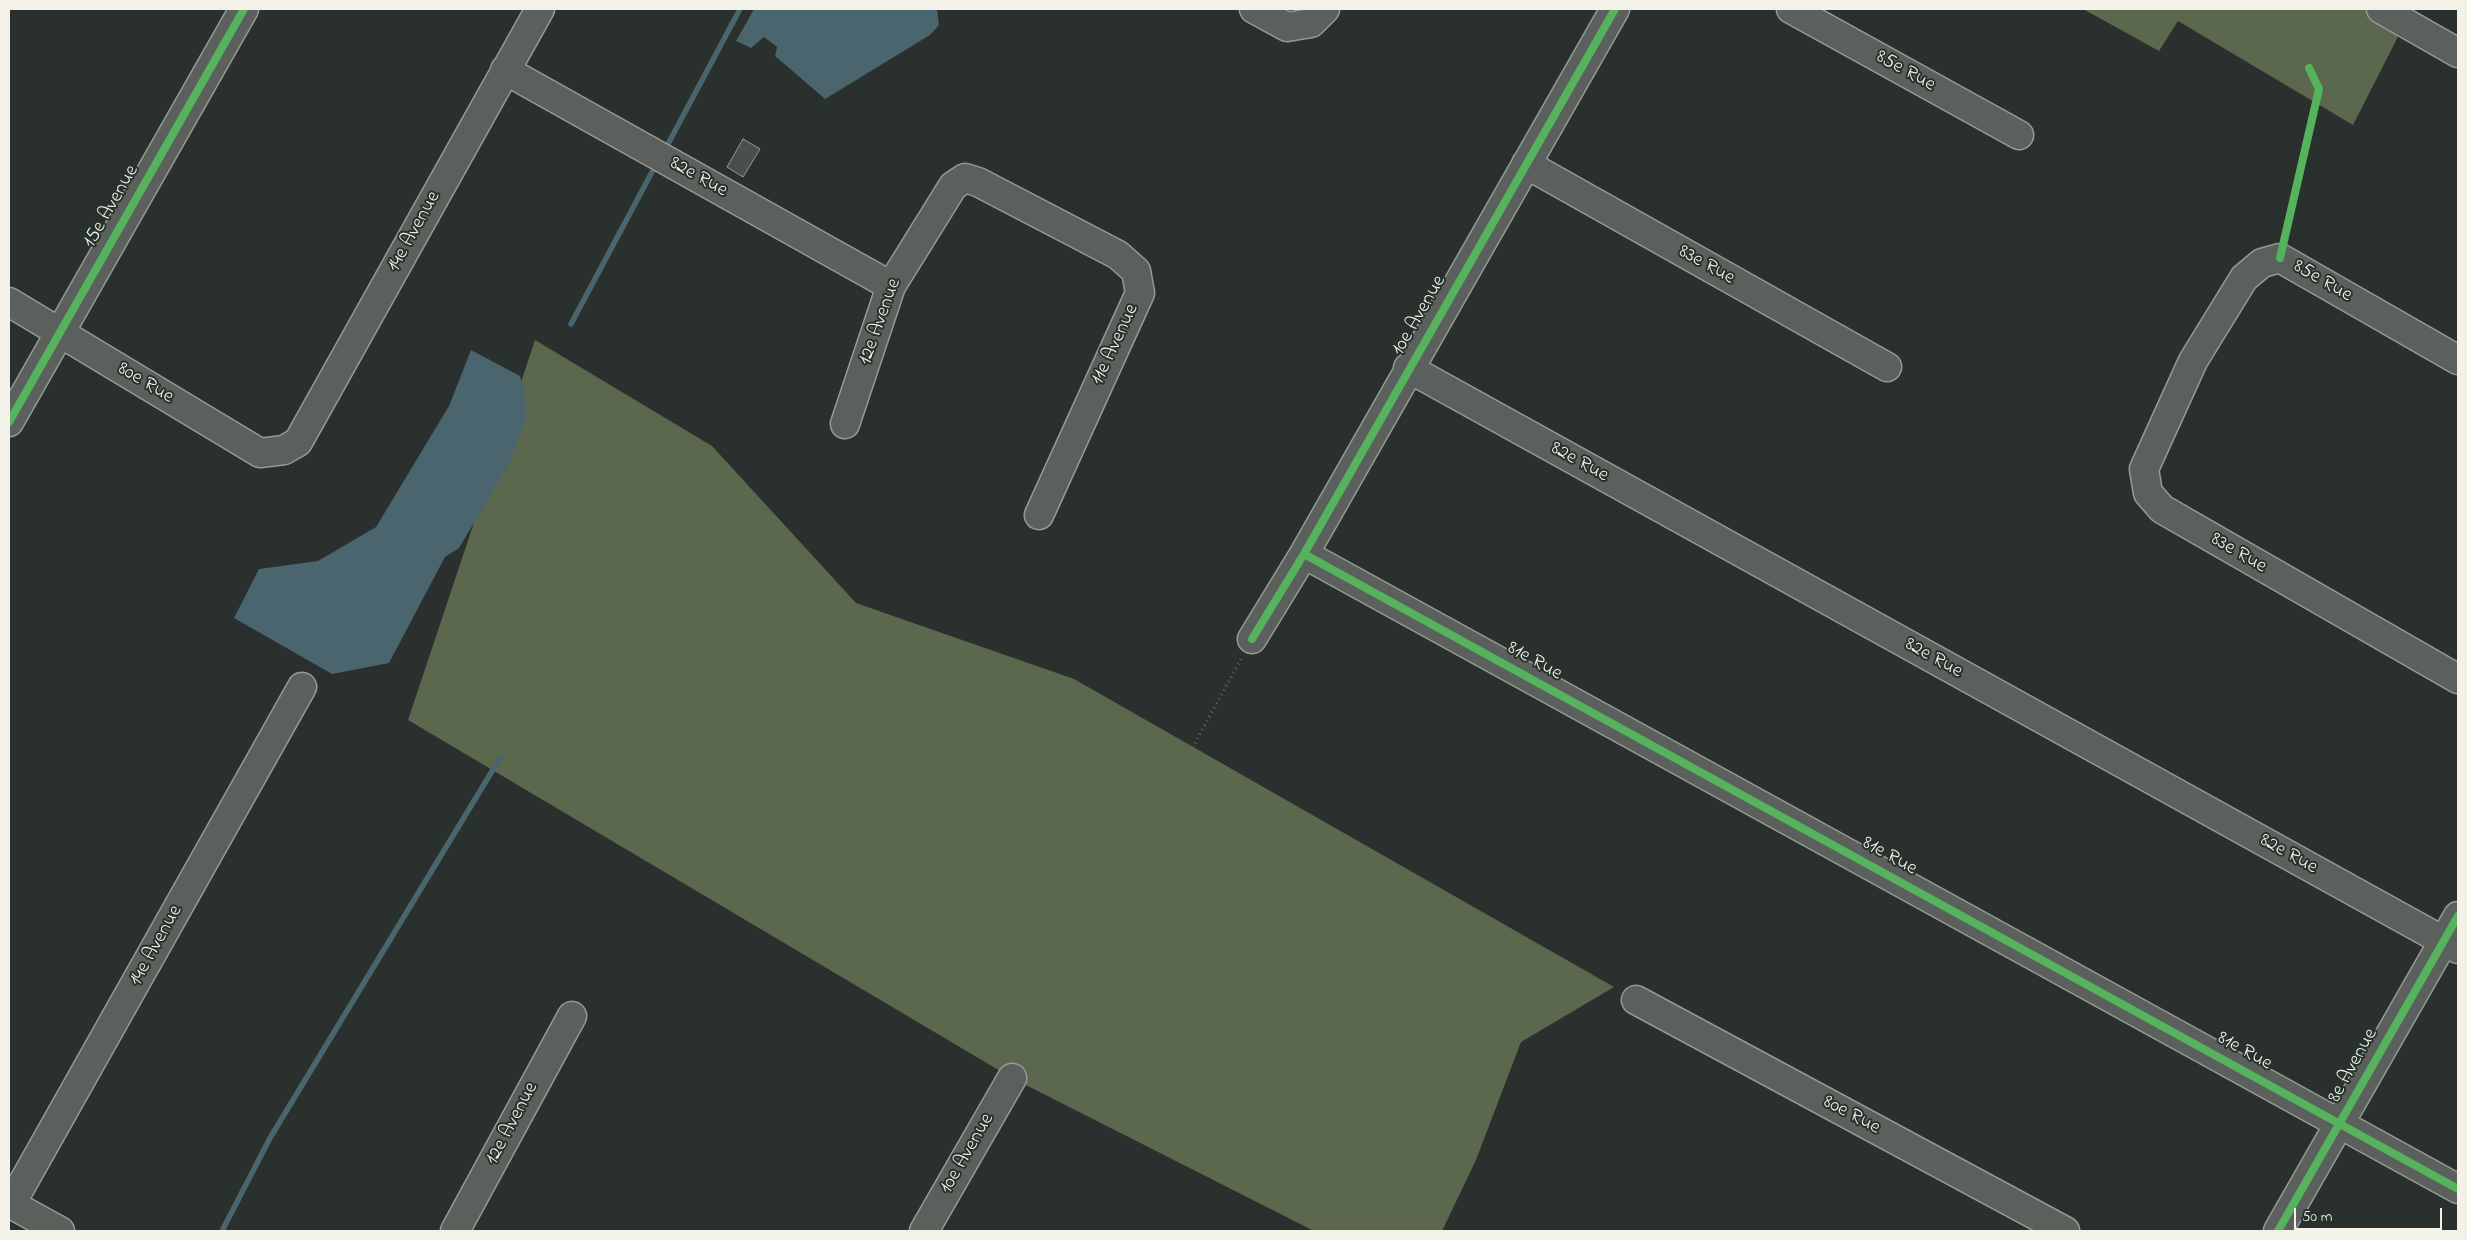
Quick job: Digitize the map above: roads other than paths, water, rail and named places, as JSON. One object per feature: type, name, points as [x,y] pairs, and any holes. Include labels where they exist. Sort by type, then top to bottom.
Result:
[{"type":"street","name":"15e Avenue","points":[[9,422],[244,9]]},
{"type":"street","name":"14e Avenue","points":[[284,450],[298,442],[540,9]]},
{"type":"street","points":[[1254,9],[1287,27],[1311,23],[1325,9]]},
{"type":"street","name":"10e Avenue","points":[[1252,639],[1304,554],[1408,368],[1615,9]]},
{"type":"street","name":"85e Rue","points":[[1791,9],[2019,135]]},
{"type":"street","points":[[2381,9],[2458,53]]},
{"type":"street","name":"82e Rue","points":[[505,70],[891,286]]},
{"type":"street","name":"83e Rue","points":[[1526,164],[1887,367]]},
{"type":"street","name":"12e Avenue","points":[[845,424],[891,286],[953,186],[964,178]]},
{"type":"street","name":"11e Avenue","points":[[964,178],[978,182],[1118,255],[1136,271],[1140,293],[1039,515]]},
{"type":"street","name":"85e Rue","points":[[2193,361],[2244,278],[2262,264],[2280,258],[2458,360]]},
{"type":"street","name":"80e Rue","points":[[9,302],[260,453],[284,450]]},
{"type":"street","name":"83e Rue","points":[[2193,361],[2144,469],[2148,493],[2162,509],[2180,522],[2458,680]]},
{"type":"street","name":"82e Rue","points":[[1408,368],[2450,945]]},
{"type":"street","name":"81e Rue","points":[[1304,554],[2458,1188]]},
{"type":"street","name":"14e Avenue","points":[[10,1204],[302,687]]},
{"type":"street","name":"8e Avenue","points":[[2278,1231],[2340,1124],[2450,945],[2458,916]]},
{"type":"street","name":"80e Rue","points":[[1636,1000],[2065,1231]]},
{"type":"street","name":"12e Avenue","points":[[455,1231],[572,1016]]},
{"type":"street","name":"10e Avenue","points":[[924,1231],[1012,1078]]},
{"type":"street","points":[[10,1204],[60,1231]]},
{"type":"water","points":[[754,9],[937,9],[939,25],[930,35],[825,99],[775,56],[777,47],[764,37],[751,48],[736,41]]},
{"type":"water","points":[[471,350],[520,376],[526,396],[526,417],[509,464],[459,548],[445,557],[389,663],[332,674],[234,618],[259,569],[318,561],[376,527],[449,406]]},
{"type":"waterway","points":[[668,144],[740,9]]},
{"type":"waterway","points":[[571,324],[652,172]]},
{"type":"waterway","points":[[222,1231],[270,1138],[500,758]]}]
